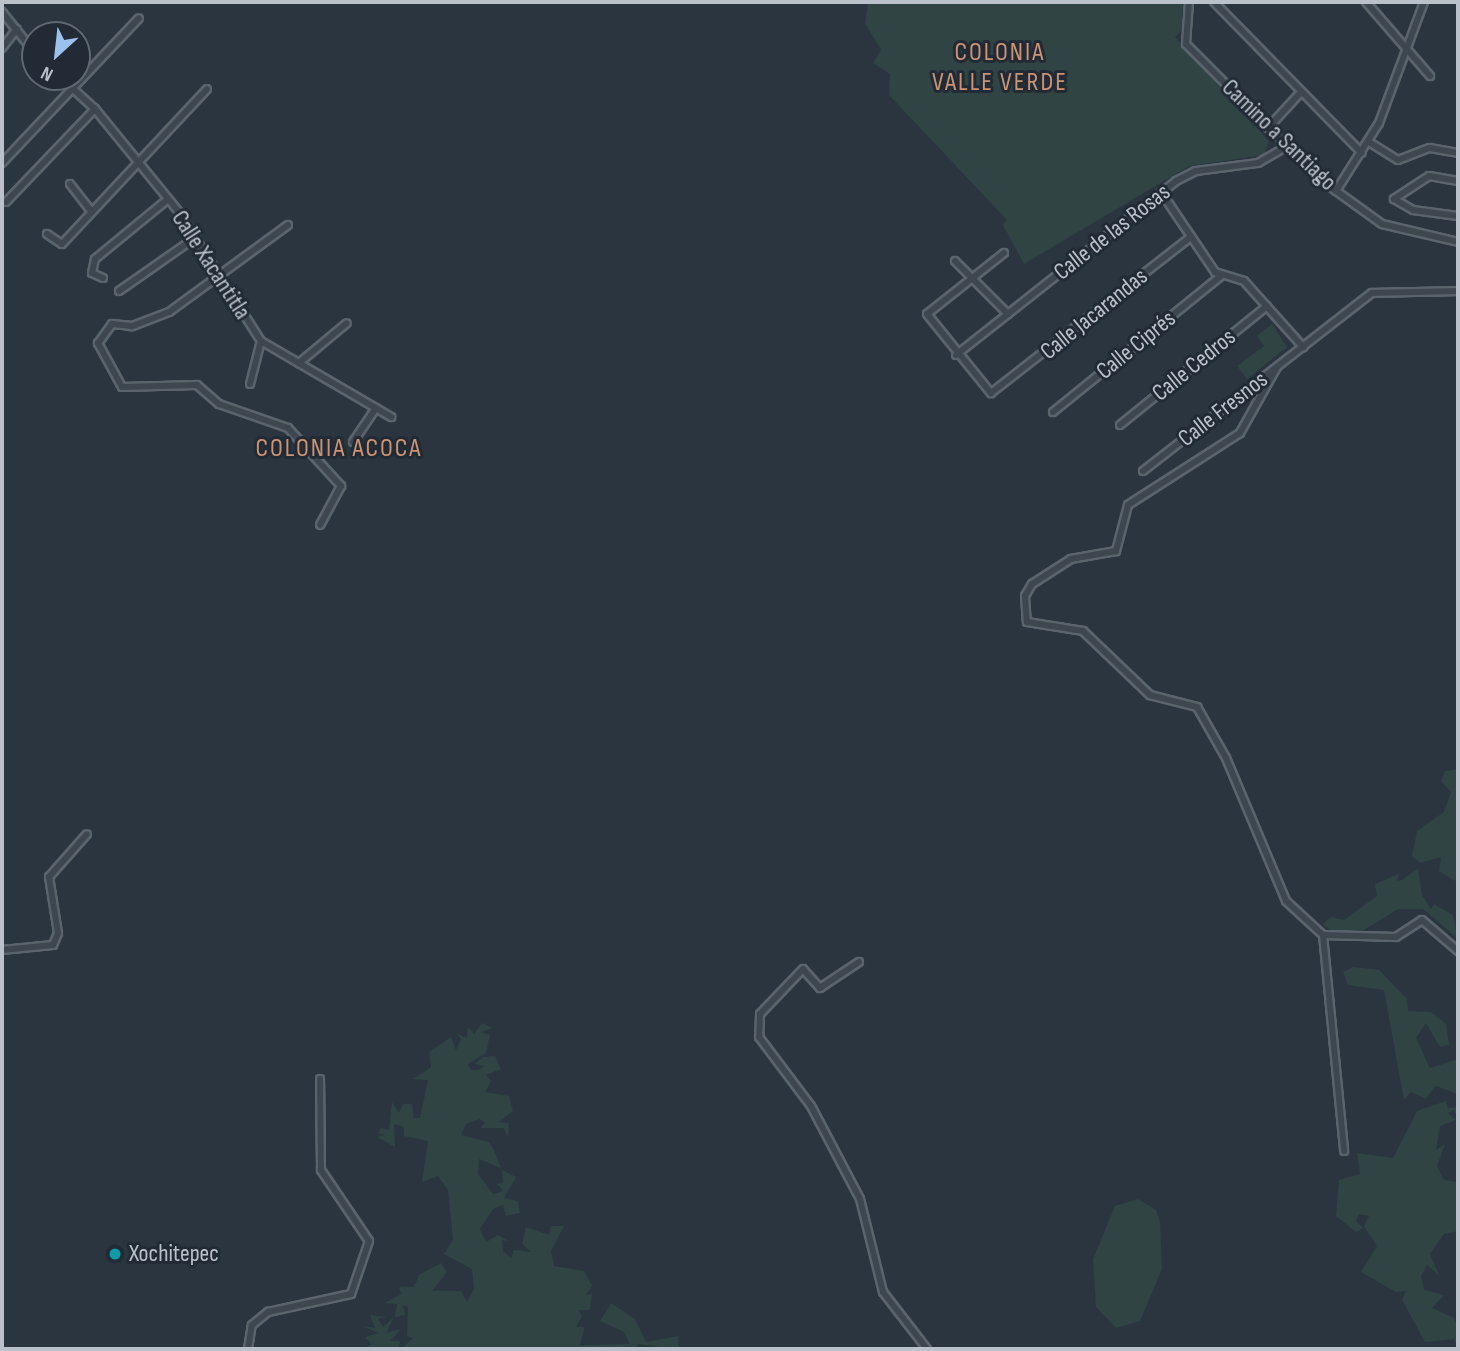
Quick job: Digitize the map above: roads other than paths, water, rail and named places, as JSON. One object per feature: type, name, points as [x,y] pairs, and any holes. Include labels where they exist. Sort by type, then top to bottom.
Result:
[{"type":"street","name":"Camino a Santiago","points":[[1189,2],[1186,44],[1286,146],[1336,191],[1403,233],[1458,242]]},
{"type":"street","points":[[1214,2],[1362,153]]},
{"type":"street","points":[[1366,2],[1408,45],[1430,76]]},
{"type":"street","points":[[1336,191],[1369,142],[1424,2]]},
{"type":"street","points":[[2,12],[21,34]]},
{"type":"street","points":[[91,67],[139,18]]},
{"type":"street","points":[[2,48],[17,29]]},
{"type":"street","points":[[47,234],[60,245],[207,89]]},
{"type":"street","points":[[2,163],[67,91]]},
{"type":"street","name":"Calle Xacantitla","points":[[75,91],[95,109],[196,237],[261,341],[391,417]]},
{"type":"street","points":[[1268,128],[1301,92]]},
{"type":"street","points":[[6,202],[95,109]]},
{"type":"street","points":[[1369,142],[1398,160],[1430,148],[1458,153]]},
{"type":"street","name":"Calle de las Rosas","points":[[956,355],[1161,192],[1196,171],[1258,163],[1286,146]]},
{"type":"street","points":[[1458,181],[1429,176],[1394,199],[1404,207],[1458,216]]},
{"type":"street","points":[[70,184],[91,211]]},
{"type":"street","points":[[1161,192],[1220,277],[1244,281],[1303,347]]},
{"type":"street","points":[[103,278],[92,272],[95,259],[168,200]]},
{"type":"street","points":[[288,225],[158,318],[112,324],[98,343],[122,387],[197,385],[219,404],[288,428],[341,486],[320,526]]},
{"type":"street","points":[[119,291],[196,237]]},
{"type":"street","name":"Calle Jacarandas","points":[[956,355],[984,389],[998,392],[1191,237]]},
{"type":"street","points":[[956,355],[928,316],[975,274],[1004,253]]},
{"type":"street","points":[[955,261],[975,274],[1008,314]]},
{"type":"street","name":"Calle Ciprés","points":[[1053,412],[1220,277]]},
{"type":"street","name":"Calle Fresnos","points":[[1143,471],[1372,293],[1458,291]]},
{"type":"street","name":"Calle Cedros","points":[[1120,425],[1267,306]]},
{"type":"street","points":[[299,363],[346,323]]},
{"type":"street","points":[[250,384],[261,341]]},
{"type":"street","points":[[1277,367],[1240,433],[1128,505],[1116,551],[1071,559],[1032,584],[1025,596],[1027,622],[1083,631],[1150,695],[1197,707],[1226,758],[1286,901],[1323,935],[1396,937],[1422,920],[1458,951]]},
{"type":"street","points":[[353,442],[376,408]]},
{"type":"street","points":[[2,950],[53,945],[58,933],[49,877],[87,834]]},
{"type":"street","points":[[1323,935],[1344,1151]]},
{"type":"street","points":[[859,962],[820,988],[803,969],[761,1014],[759,1037],[811,1106],[860,1199],[883,1292],[927,1349]]},
{"type":"street","points":[[248,1349],[252,1325],[268,1312],[351,1294],[369,1241],[321,1170],[320,1079]]},
{"type":"place","name":"Xochitepec","points":[[115,1254]]},
{"type":"district","name":"COLONIA VALLE VERDE","points":[[1000,68]]},
{"type":"district","name":"COLONIA ACOCA","points":[[339,449]]}]
